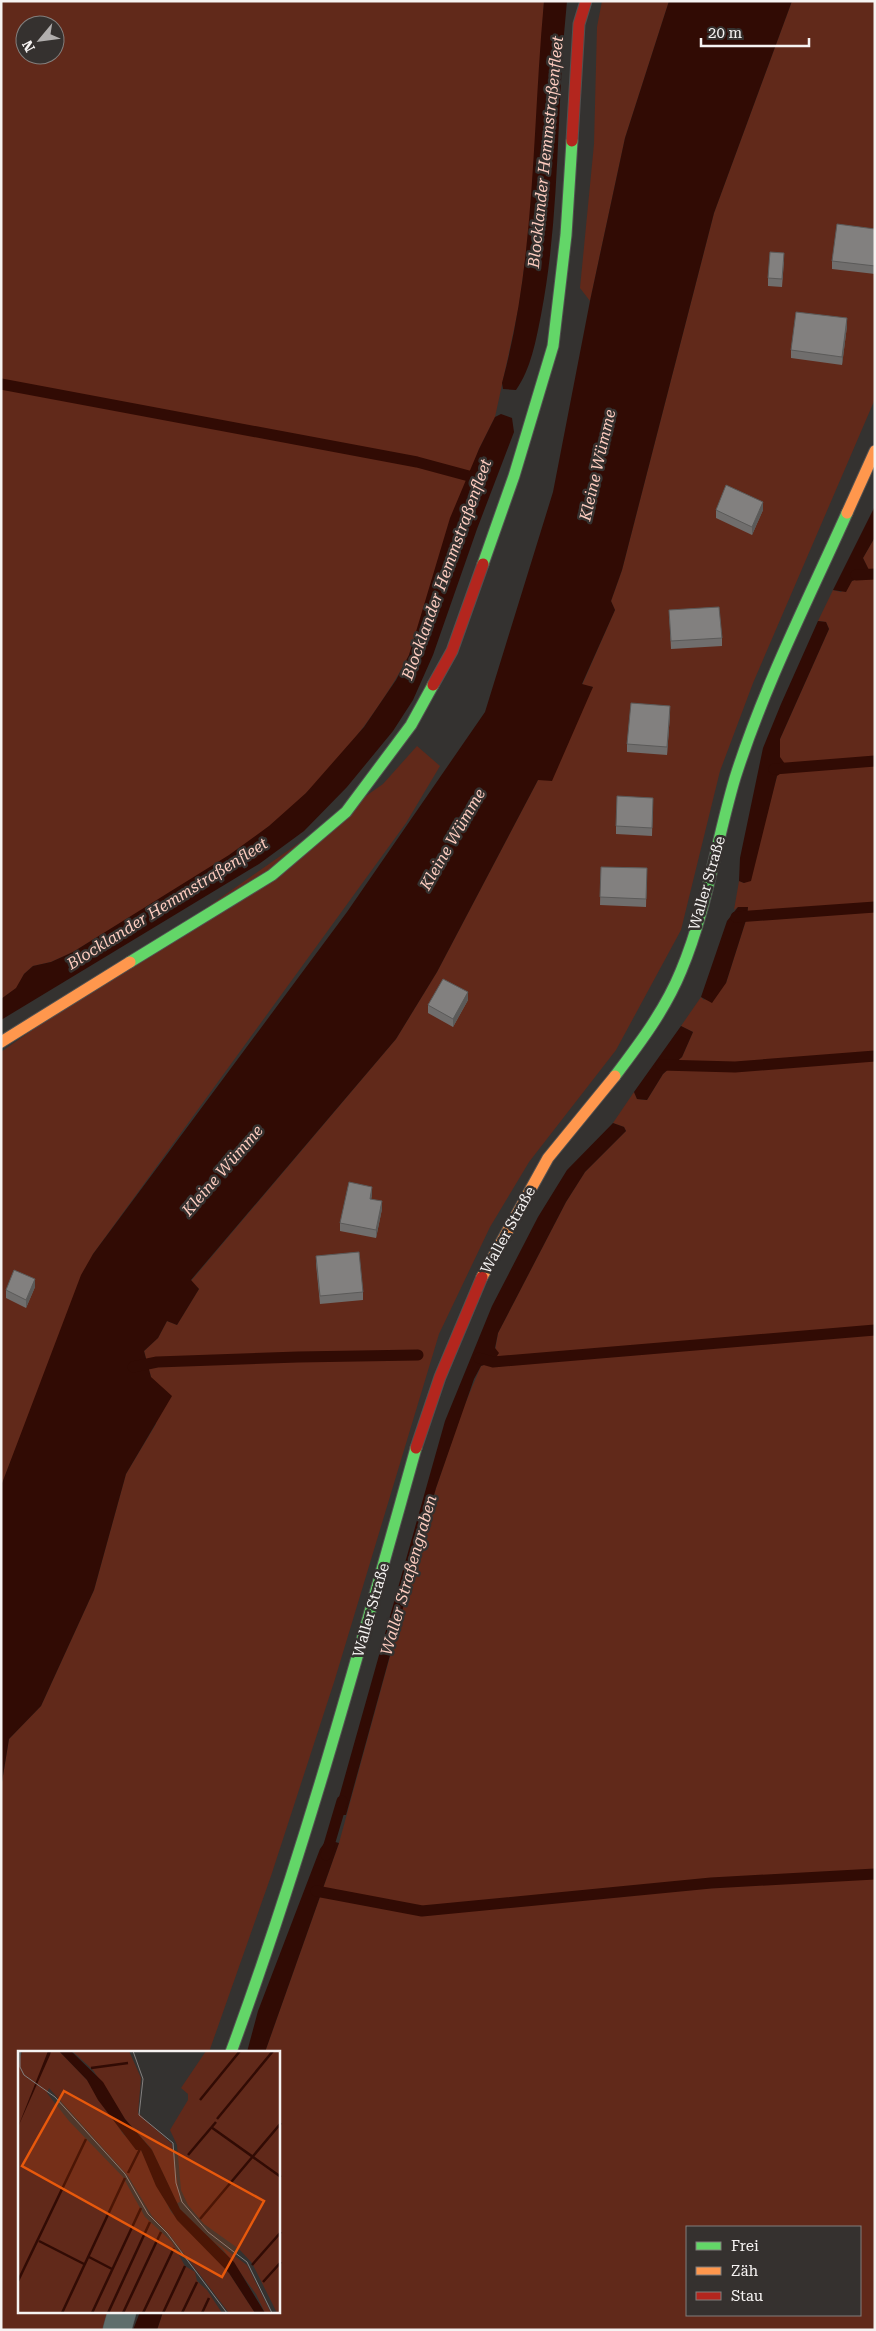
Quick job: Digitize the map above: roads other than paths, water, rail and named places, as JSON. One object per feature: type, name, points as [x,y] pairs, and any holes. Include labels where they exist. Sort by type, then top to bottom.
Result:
[{"type":"street","points":[[1,1042],[272,875],[346,812],[410,725],[448,659],[514,476],[553,346],[566,235],[579,24],[586,1]]},
{"type":"street","name":"Waller Straße","points":[[231,2051],[252,1995],[340,1720],[418,1442],[440,1377],[487,1264],[548,1158],[600,1096],[651,1028],[681,971],[702,908],[735,779],[760,706],[875,451]]},
{"type":"street","points":[[117,2330],[121,2314]]},
{"type":"water","name":"Blocklander Hemmstraßenfleet","points":[[544,1],[567,1],[552,237],[541,315],[529,364],[516,390],[503,389],[502,383],[513,336],[527,241]]},
{"type":"water","name":"Kleine Wümme","points":[[669,1],[792,1],[714,213],[622,570],[611,601],[615,610],[582,684],[593,687],[552,781],[538,780],[437,972],[396,1039],[191,1280],[199,1289],[177,1325],[167,1321],[158,1338],[144,1351],[151,1377],[172,1396],[126,1474],[94,1590],[41,1706],[9,1739],[1,1788],[1,1486],[81,1275],[93,1254],[347,912],[485,712],[553,492],[590,301],[625,138]]},
{"type":"water","name":"Blocklander Hemmstraßenfleet","points":[[501,414],[512,418],[514,432],[477,529],[433,655],[413,700],[393,731],[347,787],[304,831],[259,864],[1,1020],[1,999],[16,988],[24,974],[33,966],[51,962],[73,952],[229,855],[269,826],[306,793],[364,727],[396,680],[409,655],[450,518],[479,449],[495,417]]},
{"type":"water","points":[[875,506],[875,537],[863,558],[871,574],[852,581],[846,592],[833,590]]},
{"type":"water","points":[[818,621],[826,622],[829,629],[780,739],[780,757],[788,768],[777,776],[751,881],[744,883],[739,881],[740,858],[763,748]]},
{"type":"water","points":[[738,907],[748,907],[747,917],[726,983],[712,1003],[701,997],[727,921]]},
{"type":"water","points":[[681,1026],[693,1032],[682,1057],[663,1074],[647,1100],[637,1099],[634,1092]]},
{"type":"water","points":[[613,1123],[624,1127],[626,1131],[585,1172],[566,1202],[498,1333],[495,1348],[499,1353],[493,1362],[481,1366],[474,1379],[436,1488],[346,1815],[334,1815],[445,1421],[492,1306],[538,1217],[567,1170]]},
{"type":"water","points":[[325,1842],[339,1843],[265,2051],[247,2051],[258,2011],[320,1849]]},
{"type":"water","points":[[139,2314],[162,2314],[157,2330],[133,2330]]},
{"type":"waterway","name":"Blocklander Hemmstraßenfleet","points":[[1,384],[417,462],[480,479]]},
{"type":"waterway","points":[[856,575],[875,574]]},
{"type":"waterway","points":[[774,769],[875,761]]},
{"type":"waterway","points":[[736,917],[875,907]]},
{"type":"waterway","points":[[661,1065],[735,1067],[875,1056]]},
{"type":"waterway","points":[[479,1358],[493,1362],[875,1330]]},
{"type":"waterway","points":[[133,1367],[157,1362],[418,1355]]},
{"type":"waterway","name":"Waller Straßengraben","points":[[326,1855],[342,1801]]},
{"type":"waterway","points":[[316,1891],[422,1911],[711,1883],[875,1874]]}]
